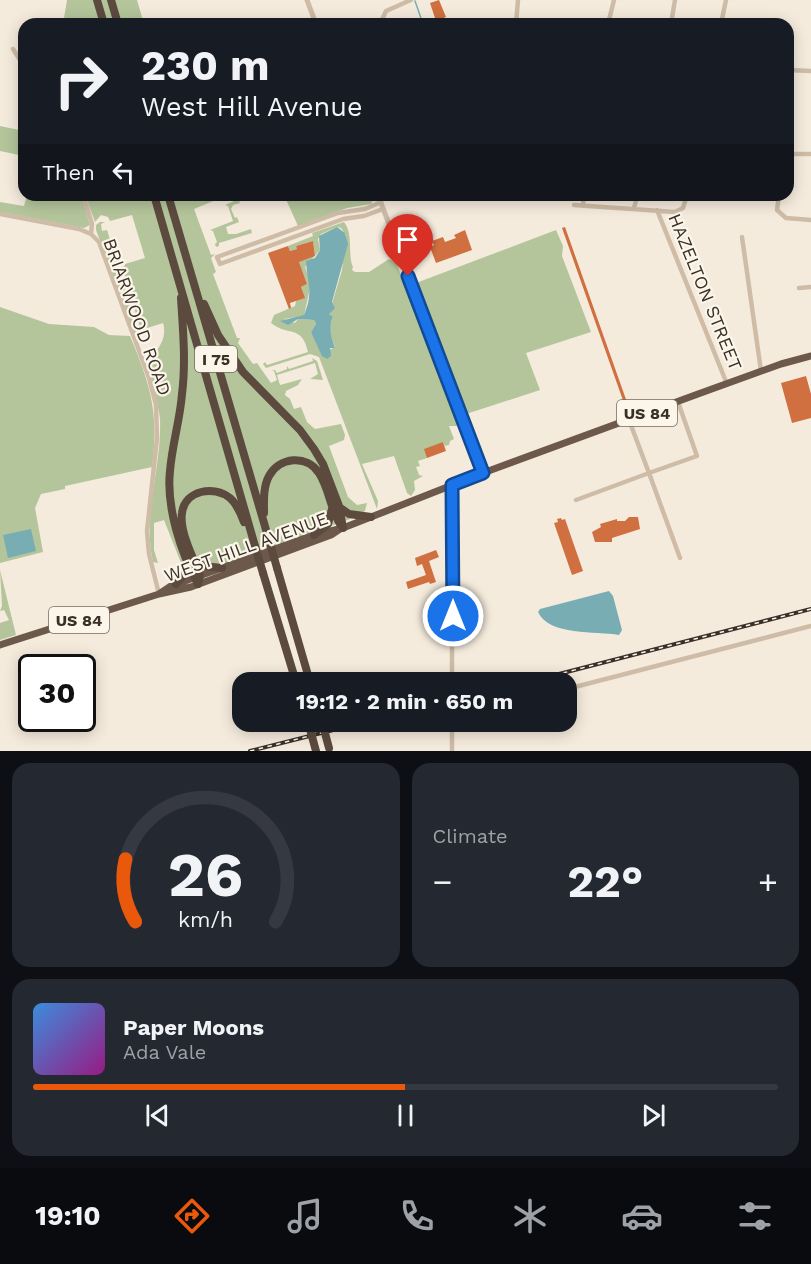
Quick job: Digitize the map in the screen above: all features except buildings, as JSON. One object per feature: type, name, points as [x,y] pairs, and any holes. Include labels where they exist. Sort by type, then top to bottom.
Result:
[{"type":"highway","points":[[97,0],[102,18]]},
{"type":"highway","points":[[111,0],[116,18]]},
{"type":"highway","name":"I 75","points":[[156,201],[293,672]]},
{"type":"highway","name":"I 75","points":[[170,201],[307,672]]},
{"type":"highway","points":[[190,270],[213,325],[229,353],[251,382],[310,442],[323,464],[343,528]]},
{"type":"highway","points":[[179,281],[184,374],[169,488],[172,514],[198,579]]},
{"type":"highway","name":"WEST HILL AVENUE","points":[[0,645],[159,594],[176,592],[222,568],[314,535],[343,528],[483,473],[761,371],[811,356]]},
{"type":"highway","points":[[264,523],[267,482],[276,467],[289,461],[305,462],[316,469],[335,507],[349,514],[371,517]]},
{"type":"highway","points":[[176,584],[186,572],[191,560],[182,515],[188,501],[202,491],[219,492],[230,498],[237,507],[255,546]]},
{"type":"highway","points":[[314,535],[328,524],[335,507]]},
{"type":"highway","name":"WEST HILL AVENUE","points":[[159,594],[176,584],[332,536],[343,528]]},
{"type":"highway","points":[[191,560],[203,566],[222,568]]},
{"type":"highway","points":[[311,732],[316,751]]},
{"type":"highway","points":[[325,732],[330,749]]},
{"type":"street","points":[[307,0],[314,18]]},
{"type":"street","points":[[383,18],[386,11],[411,0]]},
{"type":"street","points":[[516,18],[518,0]]},
{"type":"street","points":[[610,18],[614,0]]},
{"type":"street","points":[[672,18],[675,0]]},
{"type":"street","points":[[722,18],[726,0]]},
{"type":"street","points":[[13,49],[18,57]]},
{"type":"street","points":[[794,70],[811,71]]},
{"type":"street","points":[[794,154],[811,154]]},
{"type":"street","name":"BRIARWOOD ROAD","points":[[85,201],[92,224],[91,234],[99,242],[149,378],[156,405],[157,438],[147,531],[149,555],[159,594]]},
{"type":"street","points":[[583,201],[583,205]]},
{"type":"street","points":[[634,209],[636,201]]},
{"type":"street","points":[[574,205],[679,211],[683,208],[685,201]]},
{"type":"street","points":[[778,201],[777,210],[783,217],[811,220]]},
{"type":"street","points":[[383,209],[364,216],[343,219],[220,264],[217,257],[338,213],[365,209],[381,202],[483,473]]},
{"type":"street","name":"HAZELTON STREET","points":[[657,210],[727,384]]},
{"type":"street","points":[[0,214],[79,229],[91,234]]},
{"type":"street","points":[[742,237],[761,371]]},
{"type":"street","points":[[799,288],[811,287]]},
{"type":"street","points":[[576,500],[698,456],[678,402]]},
{"type":"street","points":[[629,420],[680,558]]},
{"type":"street","points":[[452,485],[452,672]]},
{"type":"street","points":[[577,686],[811,626]]},
{"type":"street","points":[[452,732],[452,751]]},
{"type":"green space","points":[[67,0],[137,0],[142,18],[64,18]]},
{"type":"green space","points":[[0,126],[18,130],[18,155],[0,151]]},
{"type":"green space","points":[[25,201],[83,201],[90,225],[84,228],[0,212],[0,202],[24,206]]},
{"type":"green space","points":[[87,201],[213,201],[194,209],[211,255],[215,254],[211,258],[216,272],[213,274],[237,338],[240,338],[238,343],[253,364],[257,363],[271,383],[277,380],[274,371],[271,371],[275,370],[277,373],[287,369],[287,366],[289,369],[313,361],[312,358],[317,361],[323,380],[310,379],[318,374],[315,363],[277,375],[280,385],[302,379],[298,385],[286,391],[285,395],[290,399],[294,409],[301,407],[307,422],[315,429],[341,424],[345,435],[344,440],[329,446],[348,497],[357,505],[367,503],[365,511],[353,518],[187,578],[164,520],[154,523],[154,550],[158,563],[153,562],[150,526],[160,419],[150,370],[153,358],[164,337],[163,323],[141,330],[125,279],[125,264],[145,258],[132,215],[110,221],[108,217],[101,215],[95,222]]},
{"type":"green space","points":[[234,201],[240,203],[233,205],[231,209],[239,222],[226,227],[228,234],[251,229],[252,233],[219,243],[216,247],[217,242],[213,231],[210,230],[233,221],[228,206],[225,205]]},
{"type":"green space","points":[[287,201],[372,201],[371,204],[347,208],[298,226]]},
{"type":"green space","points":[[105,222],[101,224],[102,231],[107,230],[137,328],[135,335],[96,230],[96,225]]},
{"type":"green space","points":[[344,222],[350,238],[352,270],[369,272],[389,259],[396,262],[459,422],[458,426],[449,426],[454,439],[449,445],[445,446],[443,442],[427,458],[418,461],[420,466],[416,467],[419,475],[423,476],[414,481],[415,490],[411,496],[407,493],[394,456],[362,464],[378,501],[377,509],[319,357],[310,354],[266,368],[263,364],[265,362],[267,365],[308,352],[298,334],[271,323],[274,315],[295,306],[296,301],[304,298],[301,287],[307,284],[298,260],[315,256],[313,241],[296,246],[297,249],[290,251],[288,246],[313,236],[312,233]],"holes":[[[337,227],[341,228],[346,235],[342,270],[329,314],[333,318],[330,329],[335,347],[329,350],[311,332],[316,324],[314,320],[298,319],[295,323],[284,319],[304,316],[311,283],[305,267],[320,250],[318,239],[321,234]]]},
{"type":"green space","points":[[556,230],[563,246],[562,256],[591,332],[526,353],[540,390],[466,414],[416,283]]},
{"type":"green space","points":[[0,307],[49,324],[94,327],[109,335],[130,336],[152,400],[154,448],[152,467],[65,486],[65,489],[41,494],[35,508],[43,552],[0,563]]},
{"type":"green space","points":[[0,570],[16,635],[0,640],[0,623],[9,620],[4,610],[0,611],[2,606]]},
{"type":"water","points":[[337,227],[345,233],[348,244],[332,302],[335,308],[329,314],[333,317],[331,332],[335,348],[330,348],[331,356],[327,359],[322,356],[311,332],[316,324],[314,320],[298,319],[288,325],[280,321],[304,315],[309,300],[306,261],[315,258],[320,250],[319,236]]},
{"type":"water","points":[[31,529],[36,551],[8,558],[3,535]]},
{"type":"water","points":[[609,591],[613,596],[622,630],[619,635],[562,629],[544,620],[538,612],[540,609]]},
{"type":"waterway","points":[[415,1],[421,18]]},
{"type":"railway","points":[[567,672],[811,609]]},
{"type":"railway","points":[[250,751],[325,732]]},
{"type":"route","points":[[408,276],[483,473],[452,485],[453,616]]}]
